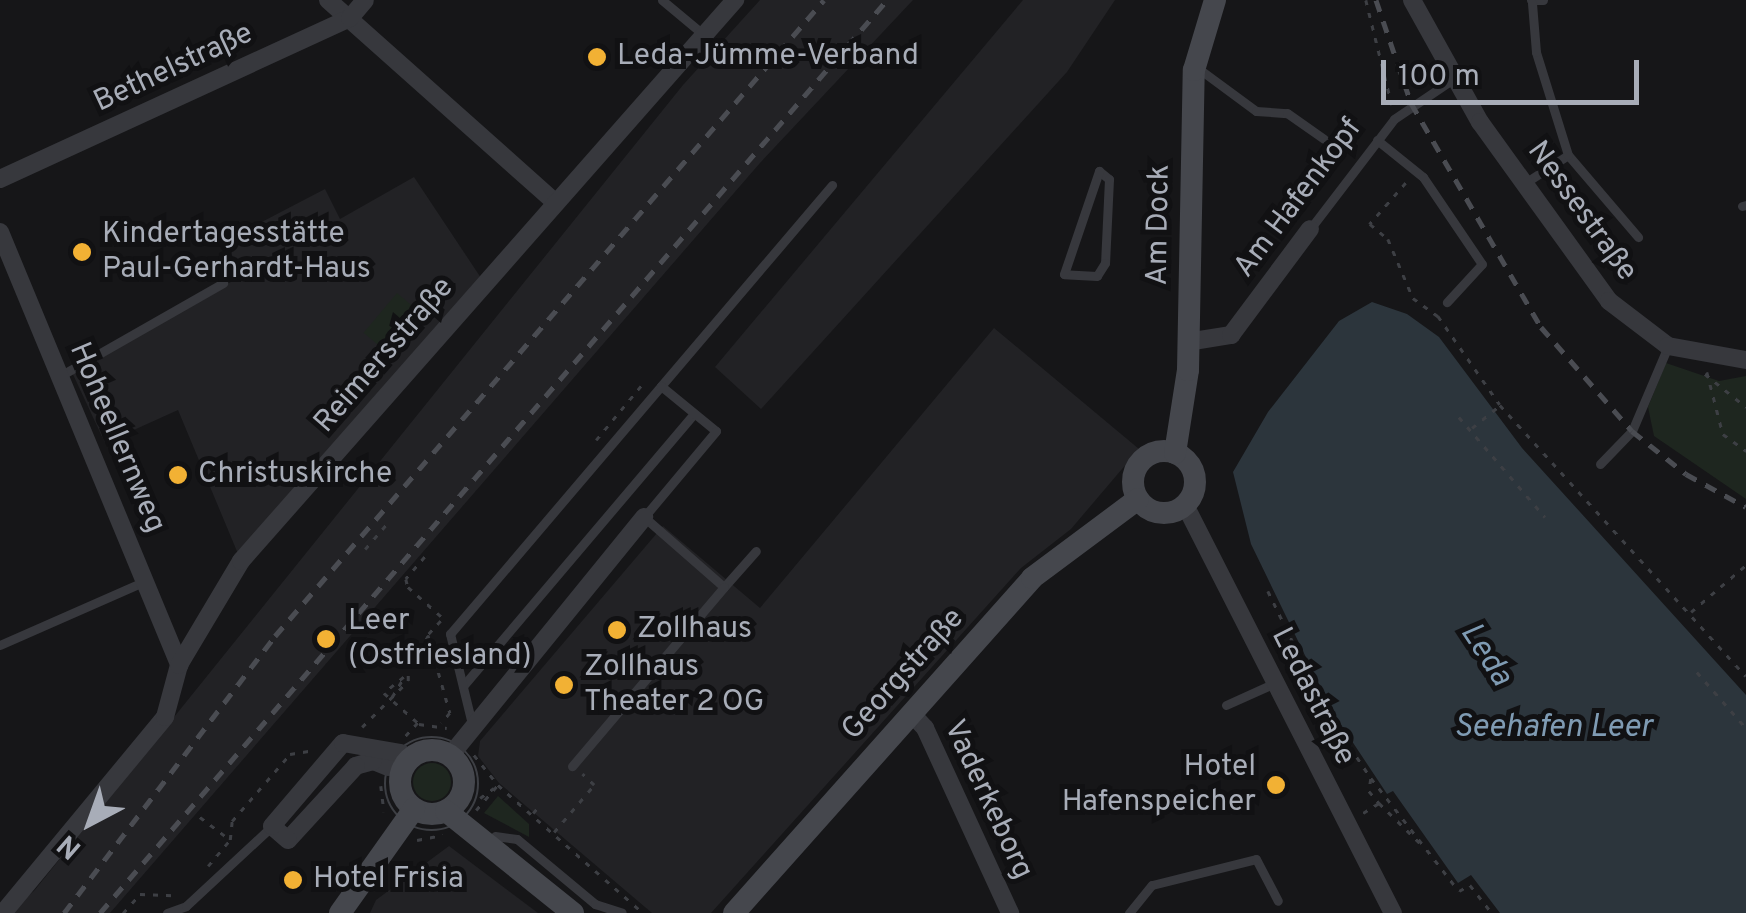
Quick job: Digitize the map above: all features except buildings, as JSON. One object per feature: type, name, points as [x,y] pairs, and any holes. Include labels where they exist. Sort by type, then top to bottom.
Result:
[{"type":"main road","name":"Am Dock","points":[[1186,505],[1195,475],[1175,453],[1188,342],[1195,66],[1215,0]]},
{"type":"main road","points":[[1175,453],[1157,452],[1142,460],[1134,476],[1138,499],[1160,513],[1186,505]]},
{"type":"main road","name":"Georgstraße","points":[[734,913],[1032,578],[1138,499]]},
{"type":"main road","points":[[407,820],[400,765],[430,750],[456,747],[462,770],[463,811],[573,913]]},
{"type":"main road","points":[[340,913],[407,820],[463,811]]},
{"type":"street","points":[[328,0],[556,204]]},
{"type":"street","name":"Bethelstraße","points":[[0,179],[350,18],[365,0]]},
{"type":"street","name":"Reimersstraße","points":[[3,913],[140,754],[165,717],[180,665],[241,561],[735,0]]},
{"type":"street","name":"Nessestraße","points":[[1412,0],[1453,79],[1609,301],[1668,346],[1700,364],[1746,360]]},
{"type":"street","name":"Am Hafenkopf","points":[[1188,342],[1231,336],[1310,229]]},
{"type":"street","name":"Hoheellernweg","points":[[0,234],[180,665]]},
{"type":"street","name":"Ledastraße","points":[[1186,505],[1393,913]]},
{"type":"street","points":[[456,747],[644,517]]},
{"type":"street","name":"Vaderkeborg","points":[[911,713],[925,728],[1010,913]]},
{"type":"street","points":[[343,743],[400,765],[373,761],[356,766],[288,840],[272,826],[343,743]]},
{"type":"lane","points":[[662,0],[704,35]]},
{"type":"lane","points":[[1543,0],[1531,2],[1536,52],[1568,155],[1638,236]]},
{"type":"lane","points":[[1195,66],[1256,111],[1286,113],[1324,139]]},
{"type":"lane","name":"Am Hafenkopf","points":[[1310,229],[1394,119],[1453,79]]},
{"type":"lane","points":[[1377,140],[1416,171],[1482,264],[1447,302]]},
{"type":"lane","points":[[1525,183],[1568,155]]},
{"type":"lane","points":[[1104,173],[1109,192],[1103,269],[1096,276],[1064,274],[1094,177],[1104,173]]},
{"type":"lane","points":[[472,724],[450,634],[832,185]]},
{"type":"lane","points":[[60,376],[223,283]]},
{"type":"lane","points":[[1600,464],[1632,431],[1668,346]]},
{"type":"lane","points":[[661,386],[716,432],[644,517],[724,587]]},
{"type":"lane","points":[[463,686],[694,414]]},
{"type":"lane","points":[[572,766],[756,551]]},
{"type":"lane","points":[[0,645],[146,581]]},
{"type":"lane","points":[[1226,705],[1276,682]]},
{"type":"lane","points":[[167,913],[186,906],[272,826]]},
{"type":"lane","points":[[500,844],[517,839],[595,904],[622,913]]},
{"type":"lane","points":[[1129,913],[1152,885],[1256,859],[1278,901]]},
{"type":"path","points":[[1366,0],[1394,119]]},
{"type":"path","points":[[1416,171],[1370,224],[1388,240],[1414,298],[1458,339],[1500,405],[1746,676]]},
{"type":"path","points":[[1700,364],[1746,407]]},
{"type":"path","points":[[1700,364],[1723,434],[1746,451]]},
{"type":"path","points":[[1470,430],[1500,405]]},
{"type":"path","points":[[1460,417],[1545,517]]},
{"type":"path","points":[[365,549],[388,524]]},
{"type":"path","points":[[354,727],[366,727],[408,680],[408,664],[444,619],[406,579],[425,557]]},
{"type":"path","points":[[1690,613],[1746,565]]},
{"type":"path","points":[[1268,591],[1328,714],[1371,778],[1459,892],[1470,884],[1491,911],[1484,913]]},
{"type":"path","points":[[428,635],[450,714],[442,724]]},
{"type":"path","points":[[418,650],[431,650]]},
{"type":"path","points":[[1697,672],[1746,728]]},
{"type":"path","points":[[418,723],[442,724]]},
{"type":"path","points":[[442,724],[473,765],[463,811]]},
{"type":"path","points":[[463,811],[418,832],[386,800],[400,765],[422,736],[456,747],[643,913]]},
{"type":"path","points":[[207,868],[230,840],[232,822],[290,754],[321,749]]},
{"type":"path","points":[[554,833],[594,784],[572,766]]},
{"type":"path","points":[[1371,778],[1370,791],[1379,803],[1416,845],[1424,845]]},
{"type":"path","points":[[407,820],[417,840],[498,785]]},
{"type":"path","points":[[509,795],[515,788]]},
{"type":"path","points":[[1345,825],[1379,803]]},
{"type":"path","points":[[532,814],[539,806]]},
{"type":"path","points":[[200,817],[230,840]]},
{"type":"path","points":[[317,865],[356,886]]},
{"type":"path","points":[[123,913],[140,894],[183,895]]},
{"type":"shaded area","points":[[760,0],[913,0],[760,163],[110,913],[8,913],[34,891],[683,85]]},
{"type":"shaded area","points":[[1023,0],[1115,0],[1067,72],[761,409],[715,367]]},
{"type":"shaded area","points":[[414,177],[485,284],[241,561],[178,410],[105,443],[70,368],[242,276],[225,241],[325,189],[340,219]]},
{"type":"shaded area","points":[[397,293],[421,313],[387,353],[364,333]]},
{"type":"shaded area","points":[[994,328],[1139,449],[1071,529],[1021,568],[711,913],[652,913],[499,783],[478,756],[480,741],[663,526],[760,608]]},
{"type":"shaded area","points":[[1666,363],[1719,381],[1746,376],[1746,499],[1654,436],[1648,407]]},
{"type":"shaded area","points":[[432,763],[445,769],[451,782],[445,795],[432,801],[419,795],[413,782],[419,769]]},
{"type":"shaded area","points":[[498,796],[529,824],[529,837],[484,813]]},
{"type":"shaded area","points":[[449,846],[538,913],[370,913],[376,900]]},
{"type":"water","name":"Seehafen Leer","points":[[1372,302],[1407,314],[1439,337],[1522,448],[1746,695],[1746,913],[1500,913],[1471,875],[1458,883],[1393,791],[1387,794],[1332,711],[1251,544],[1233,472],[1268,412],[1339,321]]},
{"type":"railway","points":[[64,913],[275,636],[824,0]]},
{"type":"railway","points":[[100,913],[887,0]]},
{"type":"railway","points":[[1376,0],[1411,103],[1541,327],[1632,431],[1686,474],[1746,507]]},
{"type":"place","name":"Leda-Jümme-Verband","points":[[597,57]]},
{"type":"place","name":"Kindertagesstätte Paul-Gerhardt-Haus","points":[[82,252]]},
{"type":"place","name":"Christuskirche","points":[[178,475]]},
{"type":"place","name":"Zollhaus","points":[[617,630]]},
{"type":"place","name":"Leer (Ostfriesland)","points":[[326,639]]},
{"type":"place","name":"Zollhaus Theater 2 OG","points":[[564,685]]},
{"type":"place","name":"Hotel Hafenspeicher","points":[[1276,785]]},
{"type":"place","name":"Hotel Frisia","points":[[293,880]]},
{"type":"water label","name":"Leda","points":[[1485,655]]}]
